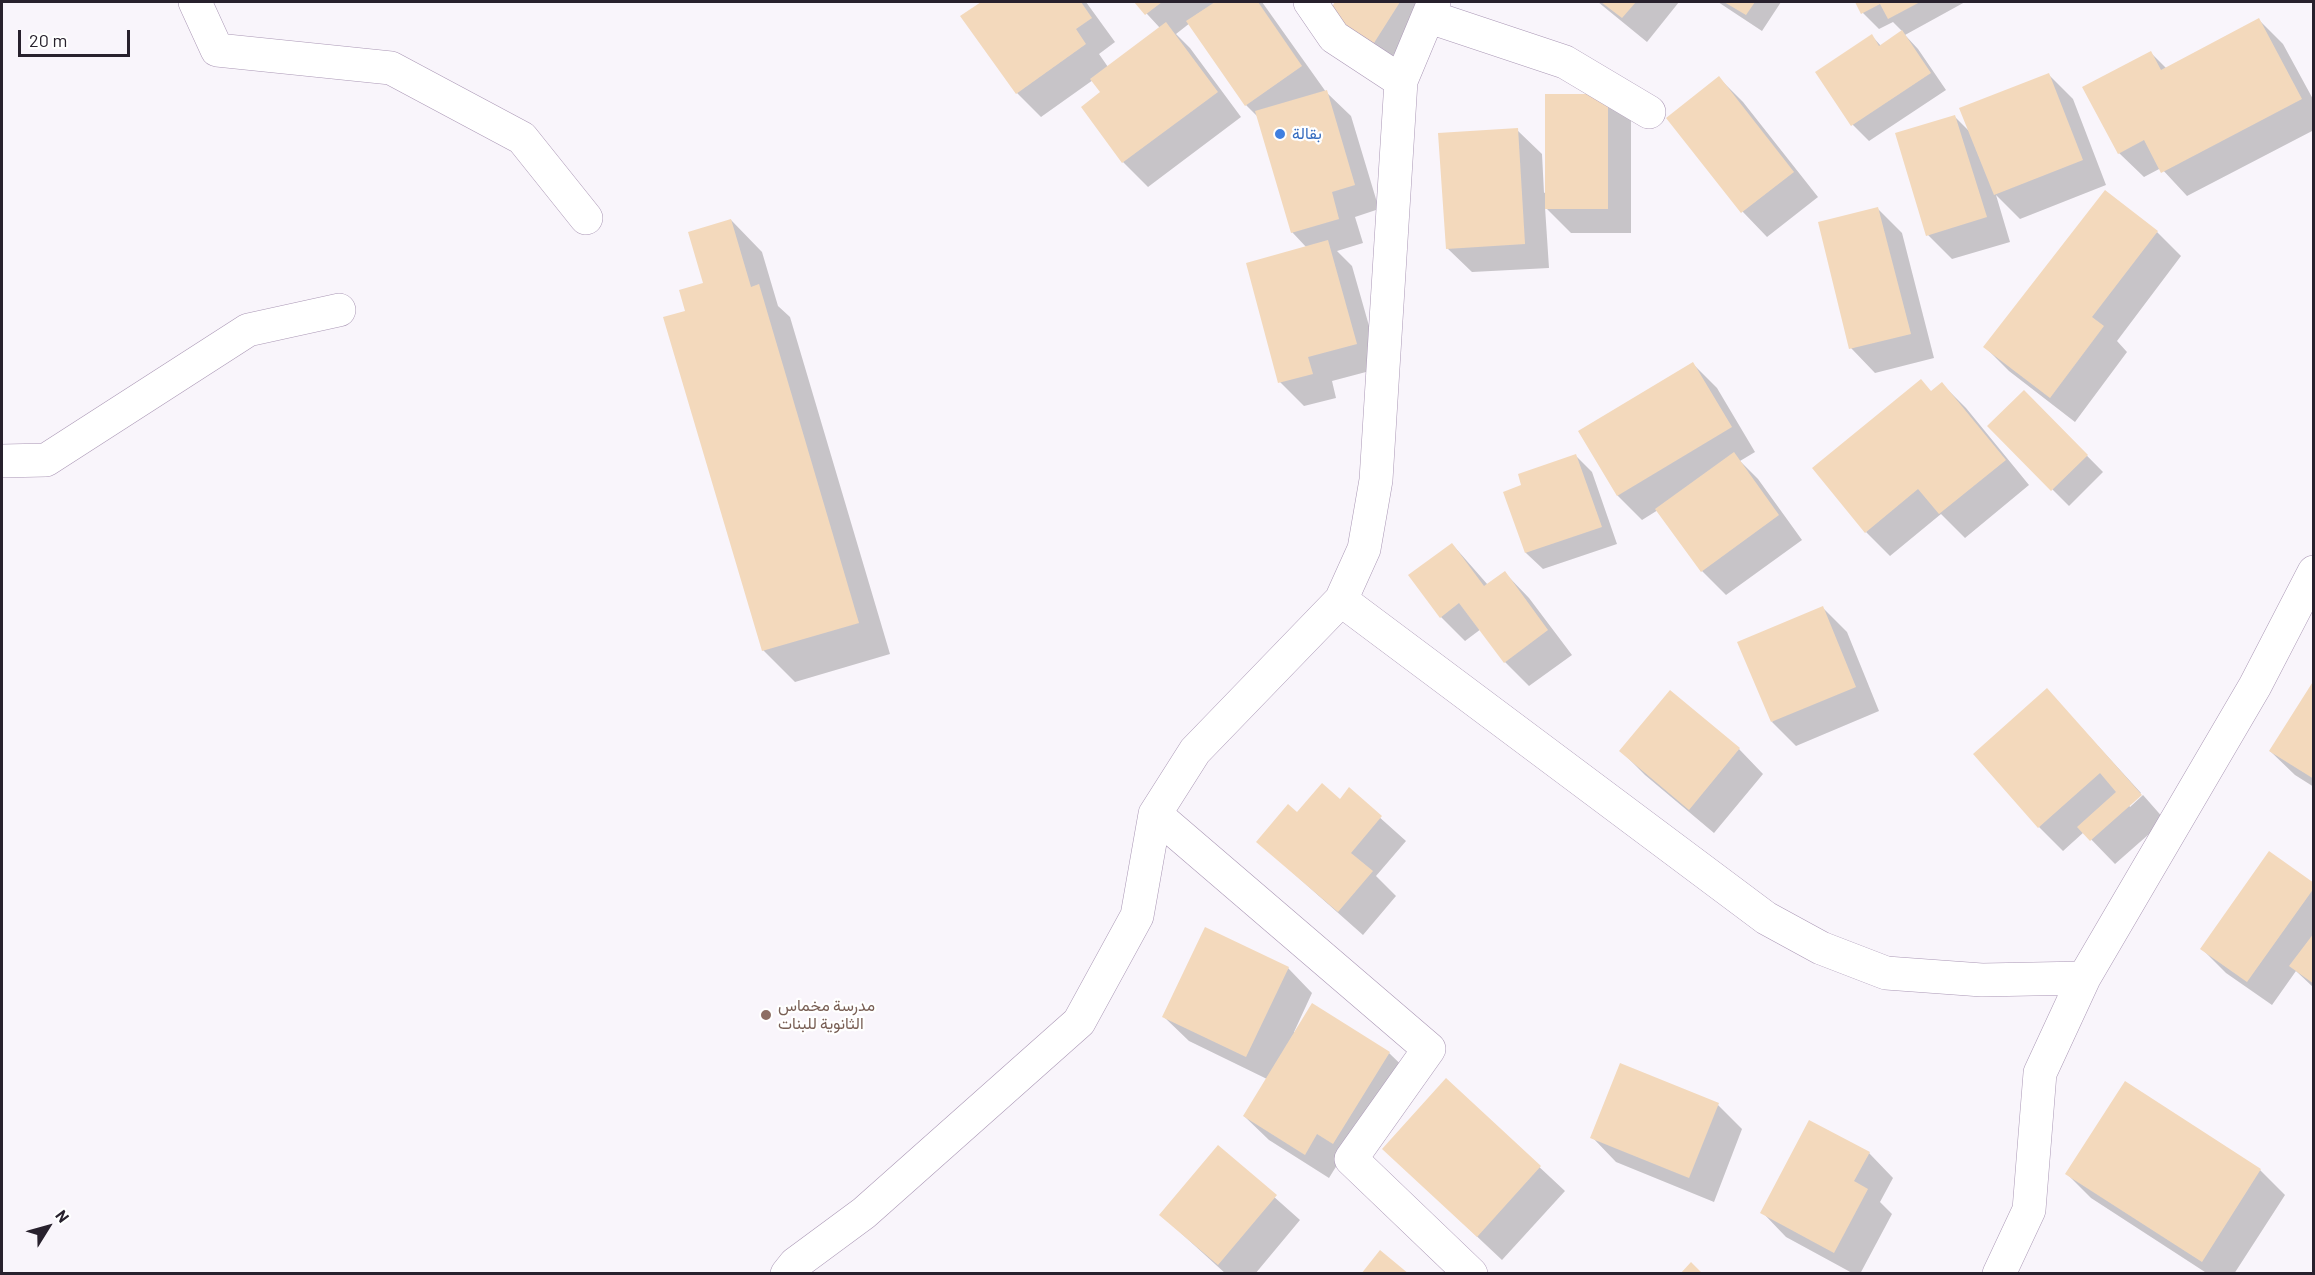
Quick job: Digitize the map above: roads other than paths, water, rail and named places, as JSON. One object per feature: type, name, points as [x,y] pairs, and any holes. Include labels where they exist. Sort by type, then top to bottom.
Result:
[{"type":"street","points":[[195,2],[217,50],[391,68],[522,138],[586,218]]},
{"type":"street","points":[[1310,2],[1334,37],[1401,81]]},
{"type":"street","points":[[786,1274],[795,1264],[864,1213],[1079,1022],[1137,916],[1155,814],[1195,751],[1341,600],[1364,549],[1376,480],[1401,81],[1432,9],[1565,62],[1649,112]]},
{"type":"street","points":[[2,461],[46,460],[248,330],[339,310]]},
{"type":"street","points":[[2000,1274],[2029,1210],[2040,1073],[2084,978],[2255,686],[2313,572]]},
{"type":"street","points":[[1341,600],[1766,918],[1821,948],[1887,973],[1982,980],[2084,978]]},
{"type":"street","points":[[1155,814],[1429,1049],[1351,1159],[1471,1274]]},
{"type":"place","name":"بقالة","points":[[1280,134]]},
{"type":"place","name":"مدرسة مخماس الثانوية للبنات","points":[[766,1015]]}]
